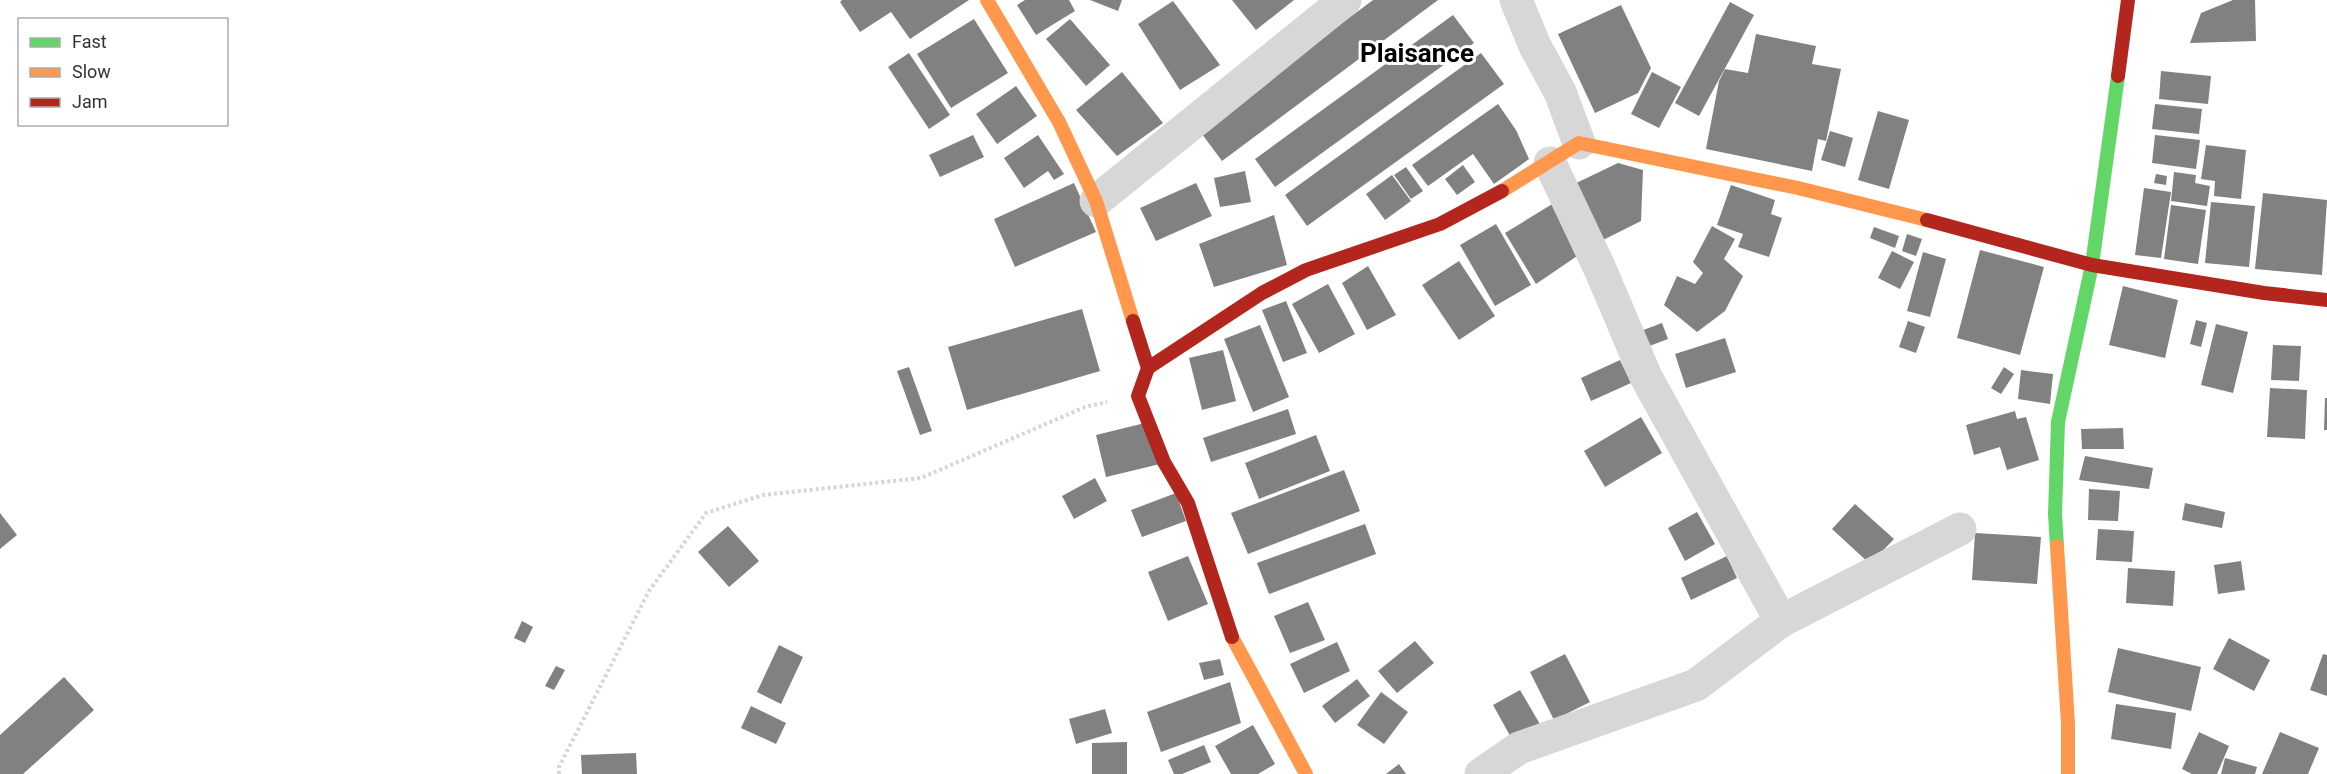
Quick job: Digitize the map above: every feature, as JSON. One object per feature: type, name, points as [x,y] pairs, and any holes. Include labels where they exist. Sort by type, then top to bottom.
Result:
[{"type":"street","points":[[987,0],[1059,122],[1096,201],[1148,368],[1138,396],[1164,462],[1188,503],[1209,563],[1228,630],[1306,774]]},
{"type":"street","points":[[1096,201],[1345,0]]},
{"type":"street","points":[[1516,0],[1535,46],[1560,92],[1579,143]]},
{"type":"street","points":[[2068,774],[2055,514],[2058,422],[2092,265],[2128,0]]},
{"type":"street","points":[[1148,368],[1262,293],[1306,270],[1440,224],[1550,163],[1579,143],[1798,188],[2092,265],[2264,293],[2327,300]]},
{"type":"street","points":[[1550,163],[1600,269],[1646,378],[1781,621]]},
{"type":"street","points":[[1481,774],[1519,748],[1696,685],[1781,621],[1960,529]]},
{"type":"path","points":[[559,774],[559,767],[649,591],[706,513],[763,495],[921,478],[1085,407],[1138,396]]},
{"type":"building","points":[[842,0],[969,0],[910,39],[891,12],[860,32],[840,2]]},
{"type":"building","points":[[1025,0],[1069,0],[1075,11],[1036,35],[1017,5]]},
{"type":"building","points":[[1090,0],[1122,0],[1118,11]]},
{"type":"building","points":[[1232,0],[1294,0],[1256,30]]},
{"type":"building","points":[[1373,0],[1438,0],[1222,161],[1199,130]]},
{"type":"building","points":[[2233,0],[2255,0],[2256,41],[2190,43],[2201,13]]},
{"type":"building","points":[[1173,1],[1220,65],[1180,90],[1138,24]]},
{"type":"building","points":[[1730,2],[1754,15],[1699,116],[1675,103]]},
{"type":"building","points":[[1621,5],[1651,68],[1638,93],[1595,113],[1558,34]]},
{"type":"building","points":[[1453,15],[1474,43],[1275,187],[1255,159]]},
{"type":"building","points":[[974,19],[1008,73],[951,108],[917,54]]},
{"type":"building","points":[[1070,19],[1110,65],[1086,86],[1046,39]]},
{"type":"building","points":[[1756,34],[1816,46],[1812,64],[1841,69],[1826,141],[1818,139],[1812,171],[1706,149],[1719,81],[1725,69],[1748,73]]},
{"type":"building","points":[[909,53],[950,115],[929,129],[888,67]]},
{"type":"building","points":[[1481,53],[1504,84],[1307,226],[1285,195]]},
{"type":"building","points":[[2161,71],[2211,76],[2208,104],[2159,99]]},
{"type":"building","points":[[1122,72],[1163,123],[1117,156],[1076,110]]},
{"type":"building","points":[[1652,72],[1681,87],[1659,128],[1631,114]]},
{"type":"building","points":[[1016,86],[1037,116],[997,144],[976,114]]},
{"type":"building","points":[[1498,104],[1516,130],[1529,159],[1494,184],[1473,154],[1428,186],[1412,165]]},
{"type":"building","points":[[2155,104],[2202,109],[2199,134],[2152,129]]},
{"type":"building","points":[[1878,111],[1909,120],[1889,189],[1858,180]]},
{"type":"building","points":[[1830,131],[1853,138],[1845,167],[1821,160]]},
{"type":"building","points":[[973,135],[984,157],[940,177],[929,155]]},
{"type":"building","points":[[1038,135],[1064,174],[1054,180],[1048,171],[1024,188],[1004,158]]},
{"type":"building","points":[[2155,135],[2200,140],[2196,169],[2152,163]]},
{"type":"building","points":[[2206,145],[2246,150],[2241,199],[2214,196],[2215,181],[2201,179]]},
{"type":"building","points":[[1618,163],[1643,170],[1641,221],[1603,240],[1570,186]]},
{"type":"building","points":[[1463,165],[1475,182],[1457,195],[1445,179]]},
{"type":"building","points":[[1406,167],[1423,191],[1411,199],[1394,175]]},
{"type":"building","points":[[1245,171],[1251,202],[1220,207],[1214,178]]},
{"type":"building","points":[[2174,172],[2196,175],[2195,183],[2210,186],[2207,206],[2171,201]]},
{"type":"building","points":[[2156,174],[2167,176],[2166,185],[2154,183]]},
{"type":"building","points":[[1392,175],[1411,201],[1385,220],[1366,194]]},
{"type":"building","points":[[1074,183],[1096,232],[1015,267],[994,219]]},
{"type":"building","points":[[1196,183],[1212,216],[1156,241],[1140,208]]},
{"type":"building","points":[[1731,185],[1775,200],[1771,214],[1782,218],[1769,257],[1738,247],[1743,234],[1717,225]]},
{"type":"building","points":[[2144,188],[2171,192],[2161,258],[2135,255]]},
{"type":"building","points":[[2263,193],[2327,200],[2322,275],[2255,269]]},
{"type":"building","points":[[2211,202],[2255,206],[2249,267],[2205,263]]},
{"type":"building","points":[[1554,203],[1583,252],[1536,284],[1505,233]]},
{"type":"building","points":[[2171,205],[2206,210],[2198,264],[2164,259]]},
{"type":"building","points":[[1274,215],[1287,265],[1214,287],[1199,244]]},
{"type":"building","points":[[1496,224],[1531,285],[1495,306],[1460,245]]},
{"type":"building","points":[[1712,226],[1735,239],[1724,259],[1743,276],[1725,311],[1697,332],[1664,305],[1677,276],[1695,284],[1703,273],[1693,262]]},
{"type":"building","points":[[1874,227],[1899,236],[1895,248],[1870,238]]},
{"type":"building","points":[[1907,234],[1922,239],[1916,256],[1902,251]]},
{"type":"building","points":[[1980,250],[2044,267],[2020,355],[1957,338]]},
{"type":"building","points":[[1892,251],[1914,262],[1900,289],[1878,278]]},
{"type":"building","points":[[1923,252],[1946,259],[1930,317],[1907,311]]},
{"type":"building","points":[[1459,261],[1495,316],[1459,340],[1422,285]]},
{"type":"building","points":[[1368,266],[1396,315],[1367,330],[1342,283]]},
{"type":"building","points":[[1328,284],[1355,334],[1319,353],[1292,304]]},
{"type":"building","points":[[2123,286],[2178,300],[2165,358],[2109,345]]},
{"type":"building","points":[[1286,301],[1307,353],[1283,362],[1262,310]]},
{"type":"building","points":[[1082,309],[1100,371],[967,410],[948,347]]},
{"type":"building","points":[[2196,320],[2207,323],[2201,347],[2190,344]]},
{"type":"building","points":[[1908,321],[1925,327],[1916,353],[1899,347]]},
{"type":"building","points":[[1662,323],[1668,339],[1644,348],[1638,332]]},
{"type":"building","points":[[2216,324],[2248,332],[2233,393],[2201,385]]},
{"type":"building","points":[[1260,325],[1289,397],[1253,412],[1224,339]]},
{"type":"building","points":[[1725,338],[1736,372],[1686,388],[1675,354]]},
{"type":"building","points":[[2273,345],[2301,346],[2299,381],[2271,380]]},
{"type":"building","points":[[1223,350],[1236,401],[1202,410],[1189,358]]},
{"type":"building","points":[[1620,360],[1631,383],[1591,401],[1581,378]]},
{"type":"building","points":[[909,367],[932,431],[920,435],[897,371]]},
{"type":"building","points":[[2004,367],[2014,374],[2001,394],[1991,388]]},
{"type":"building","points":[[2021,370],[2053,374],[2050,404],[2018,399]]},
{"type":"building","points":[[2270,388],[2307,390],[2305,439],[2267,437]]},
{"type":"building","points":[[2325,398],[2327,398],[2327,430],[2324,430]]},
{"type":"building","points":[[1288,409],[1296,434],[1211,462],[1203,438]]},
{"type":"building","points":[[2015,411],[2017,419],[2026,417],[2039,460],[2007,470],[2000,447],[1974,455],[1966,425]]},
{"type":"building","points":[[1641,417],[1662,453],[1605,487],[1584,451]]},
{"type":"building","points":[[1149,422],[1160,464],[1106,477],[1096,435]]},
{"type":"building","points":[[2123,428],[2124,449],[2082,449],[2081,429]]},
{"type":"building","points":[[1316,435],[1330,471],[1259,499],[1245,463]]},
{"type":"building","points":[[2085,456],[2153,468],[2149,489],[2079,480]]},
{"type":"building","points":[[1344,470],[1360,511],[1248,554],[1231,513]]},
{"type":"building","points":[[1095,478],[1107,501],[1074,519],[1062,496]]},
{"type":"building","points":[[2089,489],[2120,491],[2118,521],[2088,520]]},
{"type":"building","points":[[1176,493],[1186,521],[1142,537],[1131,510]]},
{"type":"building","points":[[2185,503],[2225,512],[2222,528],[2182,520]]},
{"type":"building","points":[[1855,504],[1894,539],[1870,564],[1832,529]]},
{"type":"building","points":[[1697,512],[1715,544],[1685,561],[1668,528]]},
{"type":"building","points":[[0,513],[17,535],[0,549]]},
{"type":"building","points":[[1365,524],[1376,554],[1269,594],[1257,563]]},
{"type":"building","points":[[728,526],[759,561],[729,587],[698,552]]},
{"type":"building","points":[[2098,529],[2134,531],[2132,562],[2096,560]]},
{"type":"building","points":[[1975,533],[2041,537],[2037,584],[1972,580]]},
{"type":"building","points":[[1188,556],[1208,604],[1168,621],[1148,572]]},
{"type":"building","points":[[1727,556],[1737,578],[1691,600],[1681,578]]},
{"type":"building","points":[[2241,561],[2245,590],[2218,594],[2214,565]]},
{"type":"building","points":[[2128,568],[2175,571],[2173,606],[2126,603]]},
{"type":"building","points":[[1308,602],[1325,640],[1290,653],[1274,616]]},
{"type":"building","points":[[522,621],[533,627],[525,643],[514,638]]},
{"type":"building","points":[[2229,638],[2270,660],[2254,691],[2213,669]]},
{"type":"building","points":[[1415,641],[1434,663],[1397,693],[1378,671]]},
{"type":"building","points":[[1337,642],[1350,671],[1304,693],[1290,664]]},
{"type":"building","points":[[779,645],[803,657],[781,704],[757,692]]},
{"type":"building","points":[[2118,648],[2201,667],[2191,711],[2108,692]]},
{"type":"building","points":[[1565,654],[1590,702],[1554,720],[1530,672]]},
{"type":"building","points":[[2323,654],[2327,655],[2327,696],[2310,690]]},
{"type":"building","points":[[1220,659],[1224,675],[1204,680],[1199,663]]},
{"type":"building","points":[[556,666],[565,670],[554,690],[545,686]]},
{"type":"building","points":[[64,677],[94,710],[23,774],[0,774],[0,735]]},
{"type":"building","points":[[1357,679],[1370,696],[1335,723],[1322,706]]},
{"type":"building","points":[[1230,682],[1241,723],[1161,752],[1147,712]]},
{"type":"building","points":[[1520,690],[1541,726],[1513,741],[1493,705]]},
{"type":"building","points":[[1381,692],[1408,712],[1384,744],[1357,725]]},
{"type":"building","points":[[2116,704],[2176,713],[2171,749],[2111,739]]},
{"type":"building","points":[[751,706],[786,723],[776,744],[741,728]]},
{"type":"building","points":[[1105,709],[1112,733],[1076,744],[1069,719]]},
{"type":"building","points":[[1253,725],[1275,764],[1258,774],[1231,774],[1215,746]]},
{"type":"building","points":[[2199,732],[2229,746],[2217,774],[2192,774],[2182,769]]},
{"type":"building","points":[[2280,732],[2319,748],[2308,774],[2262,774]]},
{"type":"building","points":[[1127,742],[1127,774],[1092,774],[1092,743]]},
{"type":"building","points":[[1204,745],[1211,762],[1182,774],[1174,774],[1168,760]]},
{"type":"building","points":[[636,753],[637,774],[582,774],[581,755]]},
{"type":"building","points":[[2225,758],[2257,767],[2255,774],[2221,774]]},
{"type":"building","points":[[1399,764],[1406,774],[1386,774]]},
{"type":"traffic: fast","points":[[2057,546],[2055,514],[2058,422],[2092,265],[2118,76]]},
{"type":"traffic: slow","points":[[987,0],[1059,122],[1096,201],[1133,321]]},
{"type":"traffic: slow","points":[[1502,191],[1579,143],[1798,188],[1927,220]]},
{"type":"traffic: slow","points":[[2057,546],[2068,724],[2068,774]]},
{"type":"traffic: slow","points":[[1232,637],[1306,774]]},
{"type":"traffic: jam","points":[[2118,76],[2128,0]]},
{"type":"traffic: jam","points":[[1148,368],[1262,293],[1306,270],[1440,224],[1502,191]]},
{"type":"traffic: jam","points":[[1927,220],[2092,265],[2264,293],[2327,300]]},
{"type":"traffic: jam","points":[[1133,321],[1148,368],[1138,396],[1164,462],[1188,503],[1232,637]]},
{"type":"district","name":"Plaisance","points":[[1417,53]]}]
